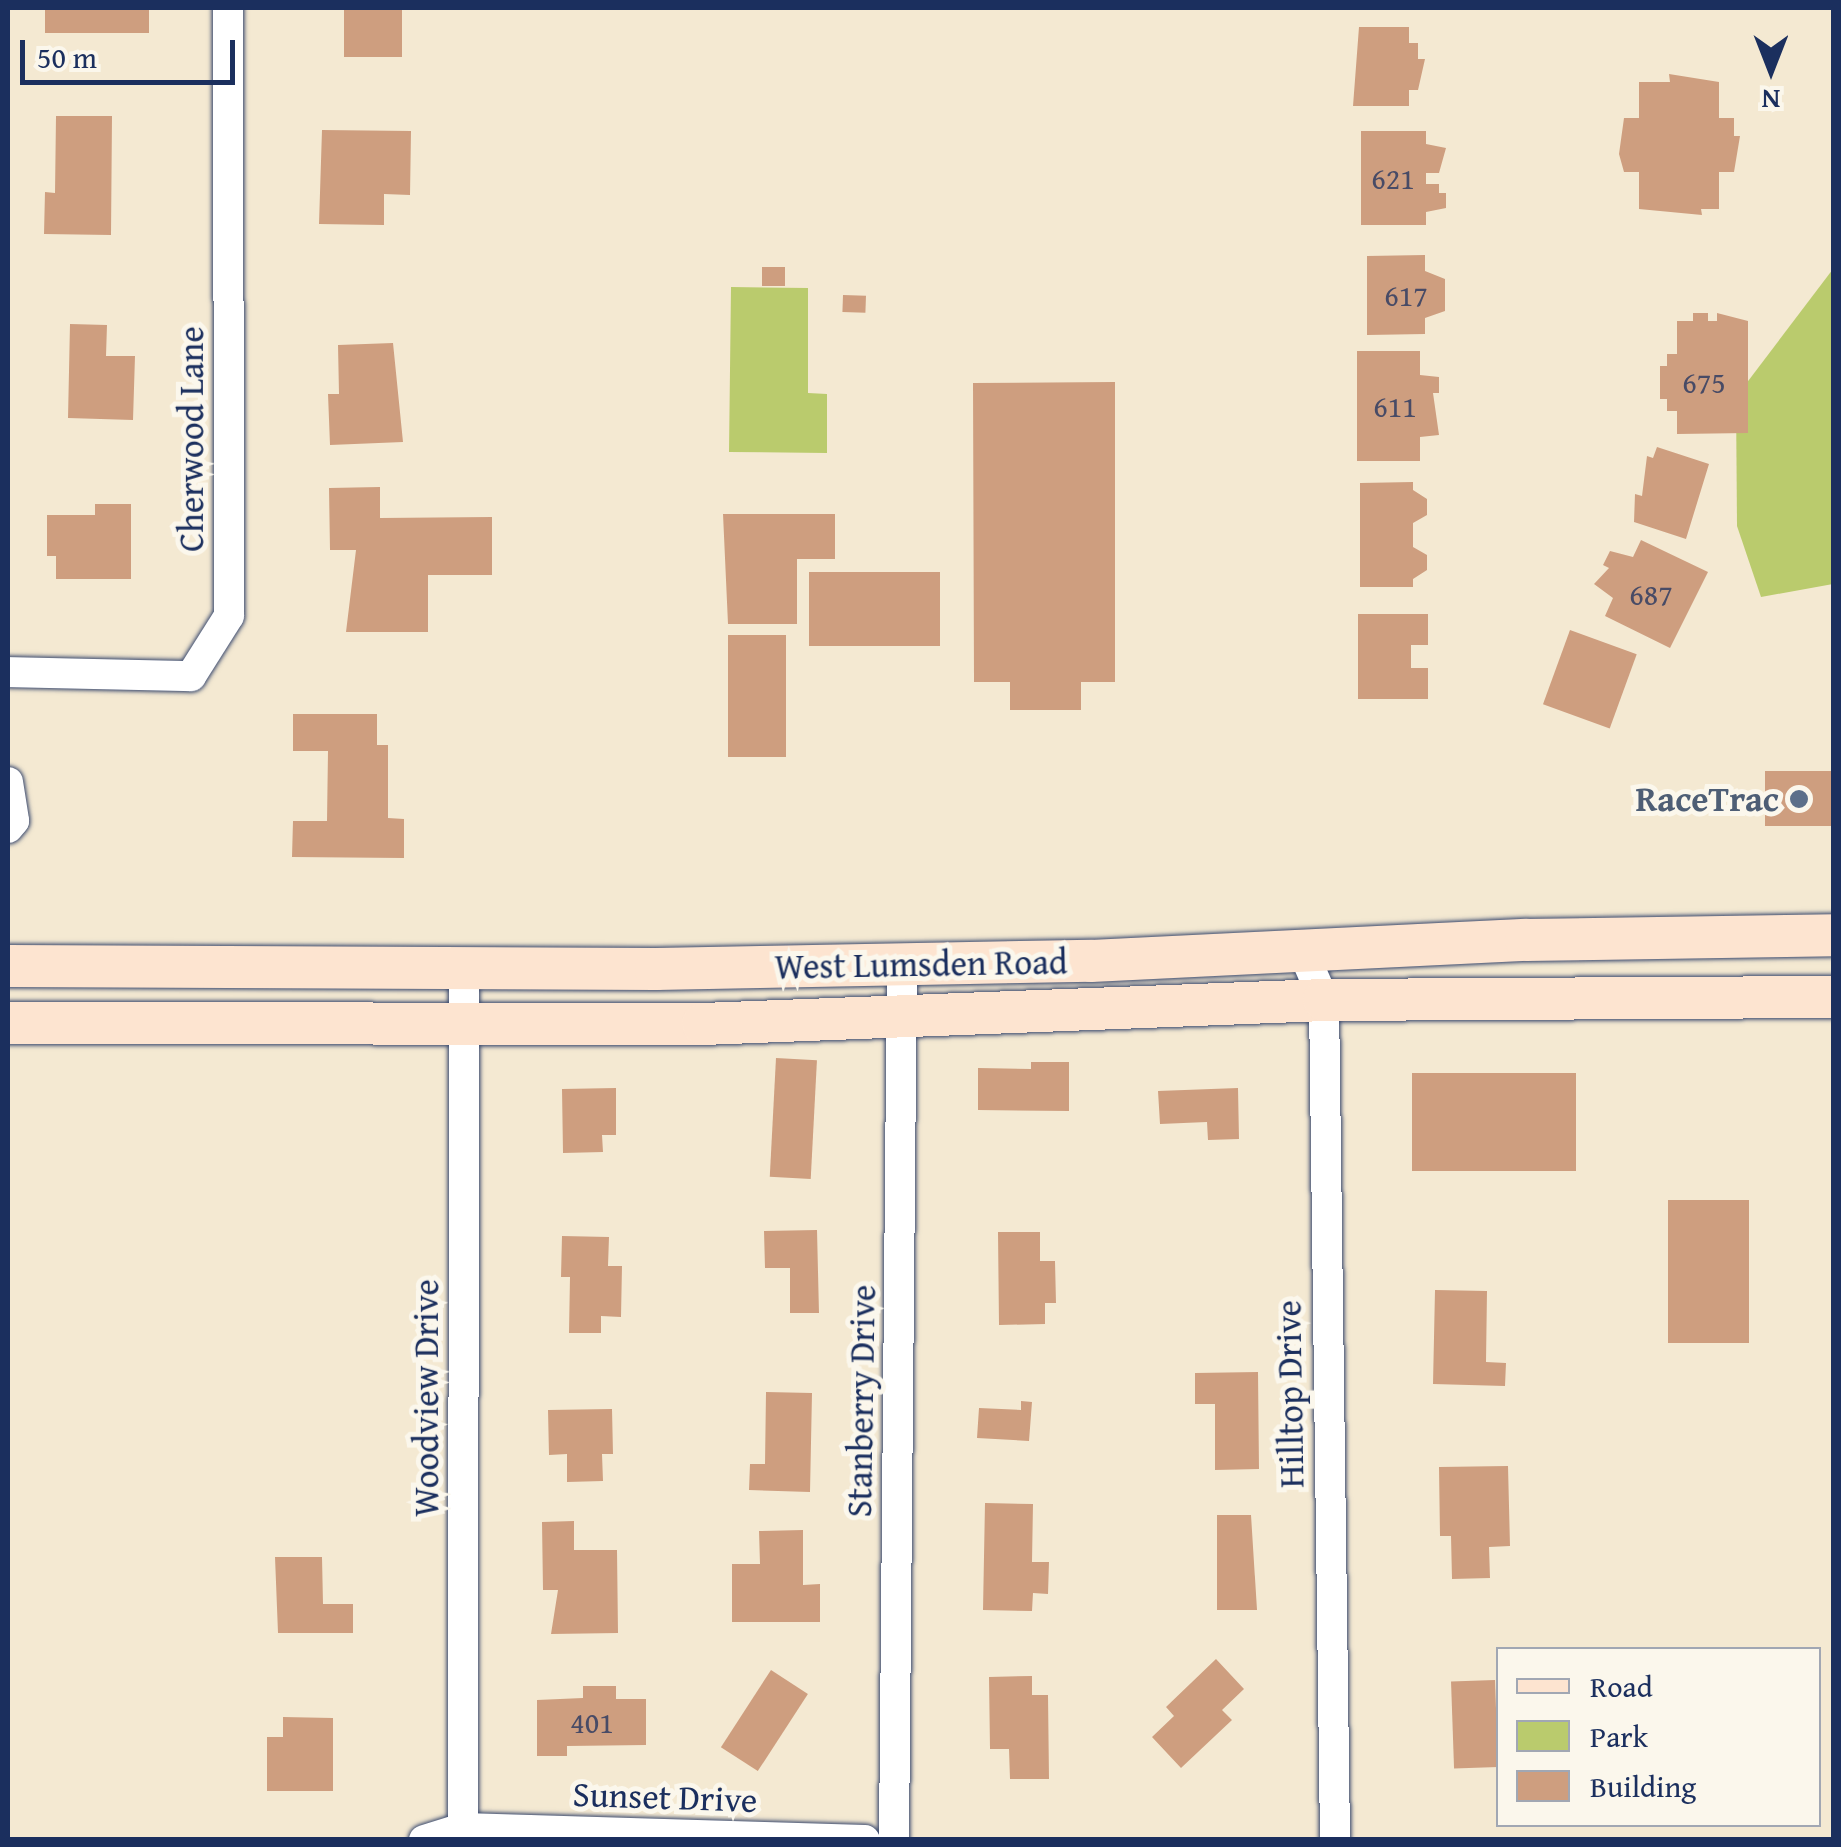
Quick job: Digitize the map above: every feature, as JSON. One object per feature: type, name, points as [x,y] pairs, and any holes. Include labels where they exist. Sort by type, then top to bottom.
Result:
[{"type":"main road","name":"West Lumsden Road","points":[[8,966],[464,968],[902,964],[1303,952],[1526,940],[1834,934]]},
{"type":"main road","name":"West Lumsden Road","points":[[8,1023],[902,1020],[1324,1000],[1834,997]]},
{"type":"street","name":"Cherwood Lane","points":[[8,672],[191,676],[229,616],[228,8]]},
{"type":"street","points":[[8,782],[14,821],[8,828]]},
{"type":"street","name":"Hilltop Drive","points":[[1303,952],[1324,1000],[1335,1840]]},
{"type":"street","name":"Stanberry Drive","points":[[894,1840],[902,964]]},
{"type":"street","name":"Woodview Drive","points":[[463,1828],[464,968]]},
{"type":"street","name":"Sunset Drive","points":[[424,1840],[463,1828],[864,1840]]},
{"type":"green space","points":[[1833,269],[1833,584],[1761,597],[1737,526],[1736,397]]},
{"type":"green space","points":[[731,287],[808,288],[808,393],[827,394],[827,453],[729,452]]},
{"type":"building","points":[[45,8],[149,8],[149,33],[45,33]]},
{"type":"building","points":[[344,8],[402,8],[402,57],[344,57]]},
{"type":"building","points":[[1359,27],[1409,27],[1409,43],[1418,43],[1418,59],[1425,59],[1418,90],[1409,90],[1409,106],[1353,106]]},
{"type":"building","points":[[1669,74],[1719,82],[1719,118],[1734,118],[1734,136],[1740,136],[1734,172],[1719,172],[1719,209],[1701,209],[1702,215],[1639,209],[1639,172],[1624,172],[1619,154],[1624,118],[1639,118],[1639,82],[1670,82]]},
{"type":"building","points":[[56,116],[112,116],[111,235],[44,234],[45,192],[55,193]]},
{"type":"building","points":[[322,130],[411,131],[410,195],[384,194],[384,225],[319,224]]},
{"type":"building","points":[[1361,131],[1426,131],[1426,144],[1446,148],[1439,173],[1426,173],[1426,184],[1439,184],[1439,193],[1446,193],[1446,208],[1426,212],[1426,225],[1361,225]]},
{"type":"building","points":[[1425,255],[1425,271],[1445,279],[1445,311],[1425,318],[1425,334],[1367,335],[1367,256]]},
{"type":"building","points":[[762,267],[785,267],[785,286],[762,286]]},
{"type":"building","points":[[843,295],[866,296],[865,313],[842,312]]},
{"type":"building","points":[[1693,313],[1708,313],[1708,321],[1717,321],[1717,313],[1748,321],[1748,433],[1677,434],[1677,411],[1667,411],[1667,399],[1660,399],[1660,366],[1667,366],[1667,354],[1677,354],[1677,321],[1693,321]]},
{"type":"building","points":[[70,324],[107,325],[106,356],[135,356],[133,420],[68,418]]},
{"type":"building","points":[[393,343],[403,442],[330,445],[328,394],[339,394],[338,345]]},
{"type":"building","points":[[1357,351],[1420,351],[1420,375],[1439,377],[1439,393],[1433,393],[1439,435],[1420,437],[1420,461],[1357,461]]},
{"type":"building","points":[[1115,382],[1115,682],[1081,682],[1081,710],[1010,710],[1010,682],[974,682],[973,383]]},
{"type":"building","points":[[1657,447],[1709,464],[1686,539],[1634,522],[1635,494],[1642,496],[1647,456],[1653,458]]},
{"type":"building","points":[[1413,482],[1413,490],[1427,499],[1427,515],[1413,523],[1413,547],[1427,555],[1427,570],[1413,579],[1413,587],[1360,587],[1360,483]]},
{"type":"building","points":[[380,487],[380,518],[492,517],[492,575],[428,575],[428,632],[346,632],[356,550],[330,550],[329,488]]},
{"type":"building","points":[[95,504],[131,504],[131,579],[56,579],[56,556],[47,556],[47,515],[95,515]]},
{"type":"building","points":[[723,514],[835,514],[835,559],[797,559],[797,624],[728,624]]},
{"type":"building","points":[[1641,540],[1708,572],[1670,648],[1605,616],[1613,598],[1594,584],[1609,568],[1603,565],[1610,551],[1633,557]]},
{"type":"building","points":[[809,572],[940,572],[940,646],[809,646]]},
{"type":"building","points":[[1358,614],[1428,614],[1428,645],[1411,645],[1411,668],[1428,668],[1428,699],[1358,699]]},
{"type":"building","points":[[1570,630],[1637,654],[1610,729],[1543,704]]},
{"type":"building","points":[[728,635],[786,635],[786,757],[728,757]]},
{"type":"building","points":[[293,714],[377,714],[377,745],[388,745],[388,818],[404,819],[404,858],[292,857],[293,821],[327,821],[328,751],[293,751]]},
{"type":"building","name":"RaceTrac","points":[[1765,771],[1834,771],[1834,826],[1765,826]]},
{"type":"building","points":[[776,1058],[817,1060],[811,1179],[770,1177]]},
{"type":"building","points":[[1031,1062],[1069,1062],[1069,1111],[978,1110],[978,1068],[1031,1069]]},
{"type":"building","points":[[1412,1073],[1576,1073],[1576,1171],[1412,1171]]},
{"type":"building","points":[[616,1088],[616,1135],[602,1135],[603,1152],[563,1153],[562,1089]]},
{"type":"building","points":[[1238,1088],[1239,1139],[1208,1140],[1207,1122],[1160,1124],[1158,1091]]},
{"type":"building","points":[[1668,1200],[1749,1200],[1749,1343],[1668,1343]]},
{"type":"building","points":[[817,1230],[819,1313],[790,1313],[790,1268],[765,1268],[764,1231]]},
{"type":"building","points":[[998,1232],[1040,1232],[1040,1261],[1055,1261],[1056,1303],[1045,1303],[1045,1324],[999,1325]]},
{"type":"building","points":[[562,1236],[609,1237],[608,1266],[622,1266],[621,1317],[601,1316],[601,1333],[569,1333],[570,1277],[561,1277]]},
{"type":"building","points":[[1435,1290],[1487,1291],[1486,1362],[1506,1363],[1505,1386],[1433,1384]]},
{"type":"building","points":[[1258,1372],[1259,1469],[1215,1470],[1215,1404],[1195,1404],[1195,1373]]},
{"type":"building","points":[[766,1392],[812,1393],[810,1492],[749,1490],[750,1464],[765,1464]]},
{"type":"building","points":[[1021,1401],[1032,1402],[1029,1441],[977,1438],[979,1408],[1021,1410]]},
{"type":"building","points":[[612,1409],[613,1454],[602,1454],[603,1481],[567,1482],[567,1454],[549,1455],[548,1410]]},
{"type":"building","points":[[1508,1466],[1510,1546],[1489,1547],[1490,1578],[1452,1579],[1451,1536],[1440,1536],[1439,1467]]},
{"type":"building","points":[[985,1503],[1033,1504],[1032,1562],[1049,1562],[1048,1594],[1033,1593],[1032,1611],[983,1610]]},
{"type":"building","points":[[1217,1515],[1251,1515],[1257,1610],[1217,1610]]},
{"type":"building","points":[[574,1521],[574,1550],[617,1550],[618,1633],[551,1634],[558,1590],[543,1590],[542,1522]]},
{"type":"building","points":[[803,1530],[803,1585],[820,1584],[820,1622],[732,1622],[732,1564],[760,1564],[759,1531]]},
{"type":"building","points":[[275,1557],[322,1557],[323,1604],[353,1604],[353,1633],[278,1633]]},
{"type":"building","points":[[1216,1659],[1244,1689],[1222,1710],[1232,1720],[1181,1768],[1152,1737],[1174,1716],[1166,1707]]},
{"type":"building","points":[[771,1670],[808,1694],[758,1771],[721,1747]]},
{"type":"building","points":[[1032,1676],[1032,1695],[1048,1695],[1049,1779],[1010,1779],[1009,1749],[990,1749],[989,1677]]},
{"type":"building","points":[[1495,1680],[1496,1767],[1454,1768],[1451,1682]]},
{"type":"building","points":[[583,1686],[616,1686],[616,1699],[646,1699],[646,1745],[567,1746],[567,1756],[537,1756],[537,1700],[583,1698]]},
{"type":"building","points":[[283,1717],[333,1718],[333,1791],[267,1791],[267,1737],[283,1737]]},
{"type":"place","name":"RaceTrac","points":[[1799,799]]}]
